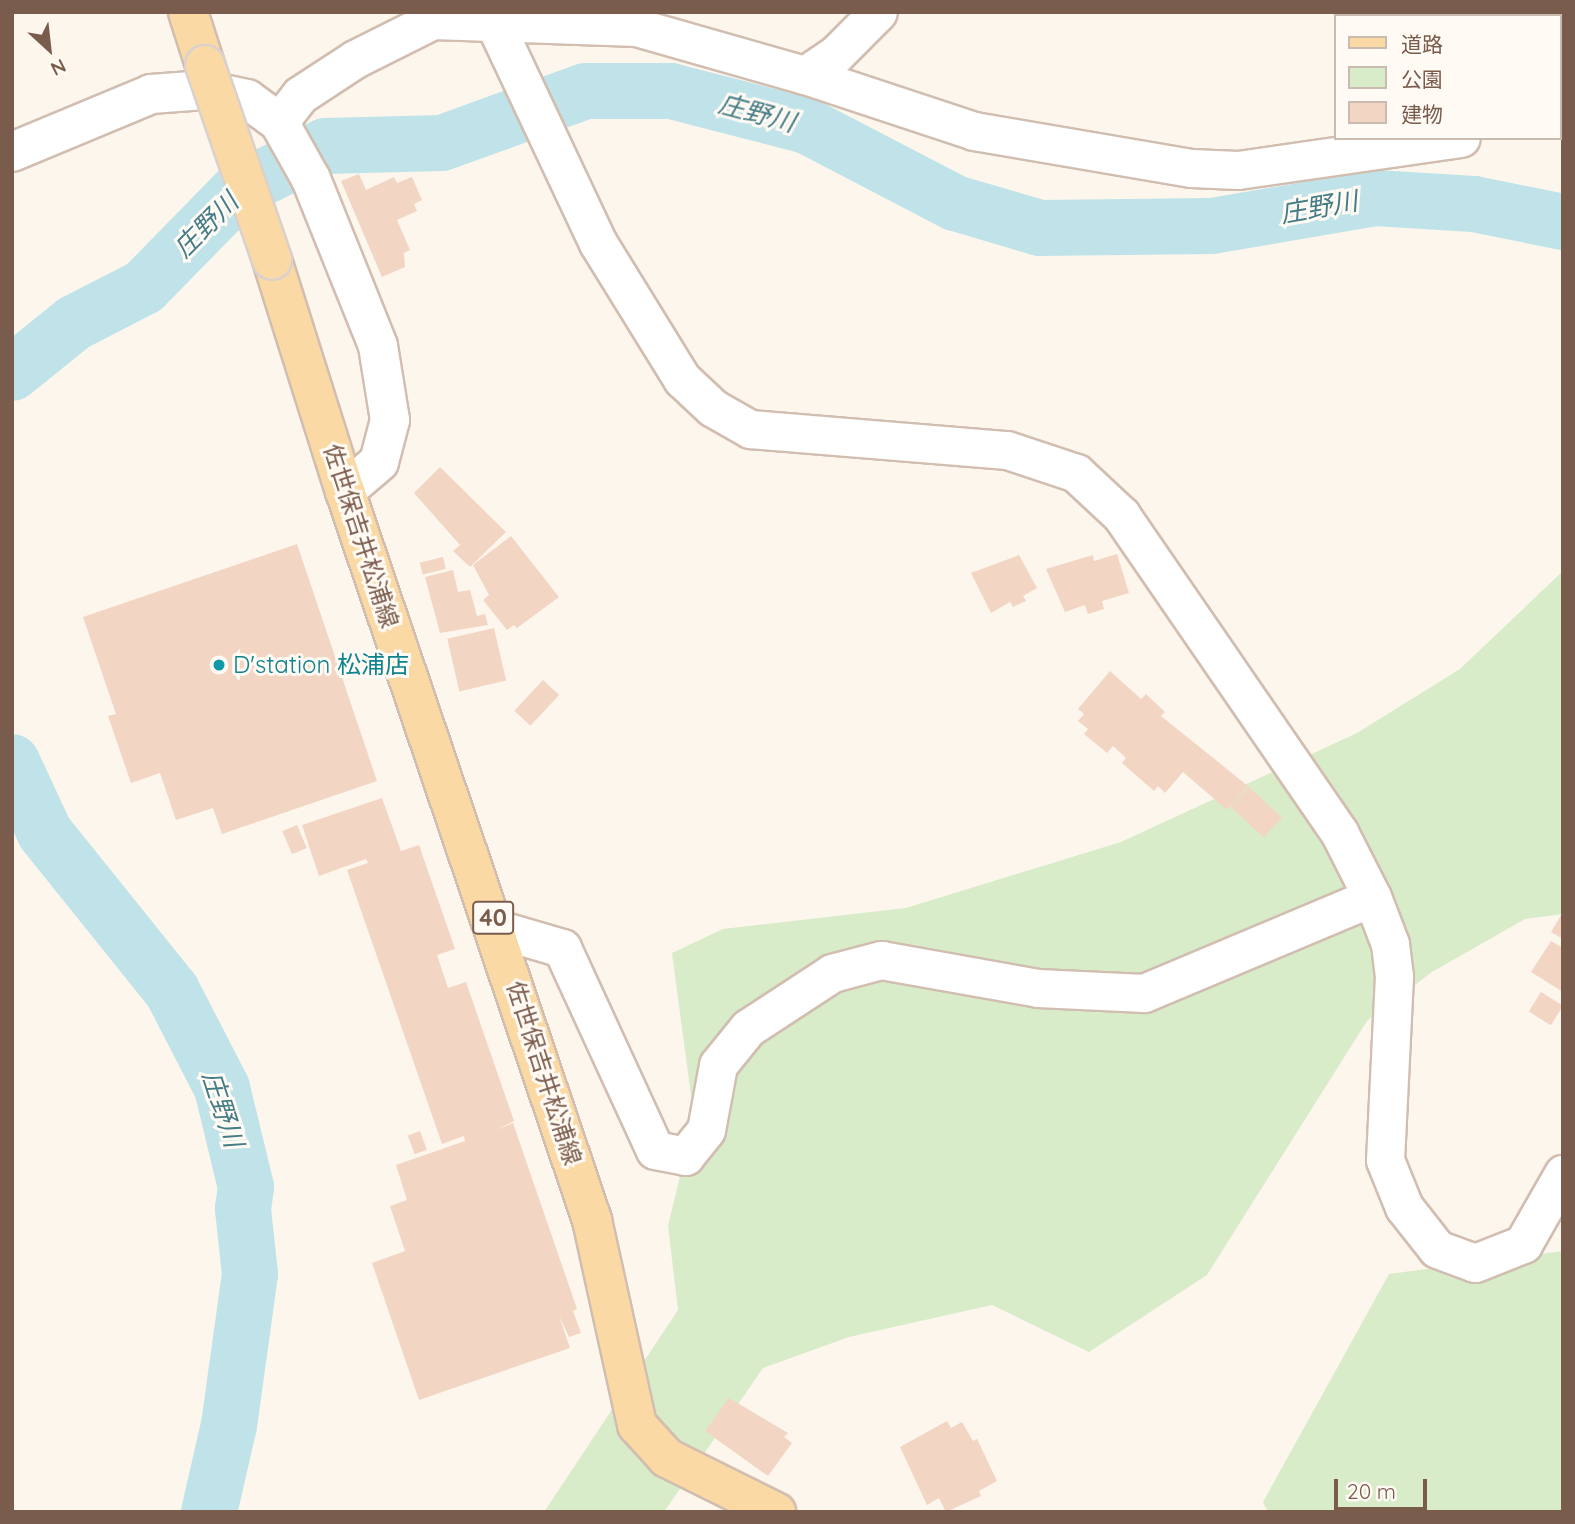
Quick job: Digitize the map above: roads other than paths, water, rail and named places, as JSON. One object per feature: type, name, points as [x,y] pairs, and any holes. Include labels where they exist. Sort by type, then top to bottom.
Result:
[{"type":"main road","name":"佐世保吉井松浦線","points":[[188,12],[272,260],[345,491],[497,929],[592,1220],[636,1425],[667,1458],[776,1512]]},
{"type":"street","points":[[805,75],[836,54],[878,12]]},
{"type":"street","points":[[285,132],[300,94],[355,59],[433,20],[636,27],[805,75],[974,131],[1191,168],[1238,170],[1447,140]]},
{"type":"street","points":[[494,22],[598,243],[682,379],[713,408],[750,429],[1007,450],[1076,473],[1121,515],[1339,832],[1372,897],[1390,944],[1394,976],[1385,1160],[1404,1207],[1437,1249],[1475,1263],[1522,1244],[1563,1174]]},
{"type":"street","points":[[12,152],[151,94],[205,90],[247,99],[285,132],[311,179],[378,346],[390,420],[379,462],[345,491]]},
{"type":"street","points":[[497,929],[562,948],[655,1150],[685,1156],[706,1130],[718,1065],[747,1028],[832,973],[881,960],[1038,988],[1144,993],[1372,897]]},
{"type":"waterway","name":"庄野川","points":[[12,373],[74,323],[144,287],[240,189],[325,146],[442,143],[586,91],[671,91],[807,126],[955,203],[1040,228],[1212,226],[1375,198],[1474,204],[1563,222]]},
{"type":"waterway","name":"庄野川","points":[[12,762],[45,833],[172,991],[222,1088],[246,1187],[243,1209],[250,1274],[229,1425],[209,1512]]},
{"type":"place","name":"D'station 松浦店","points":[[219,665]]}]
